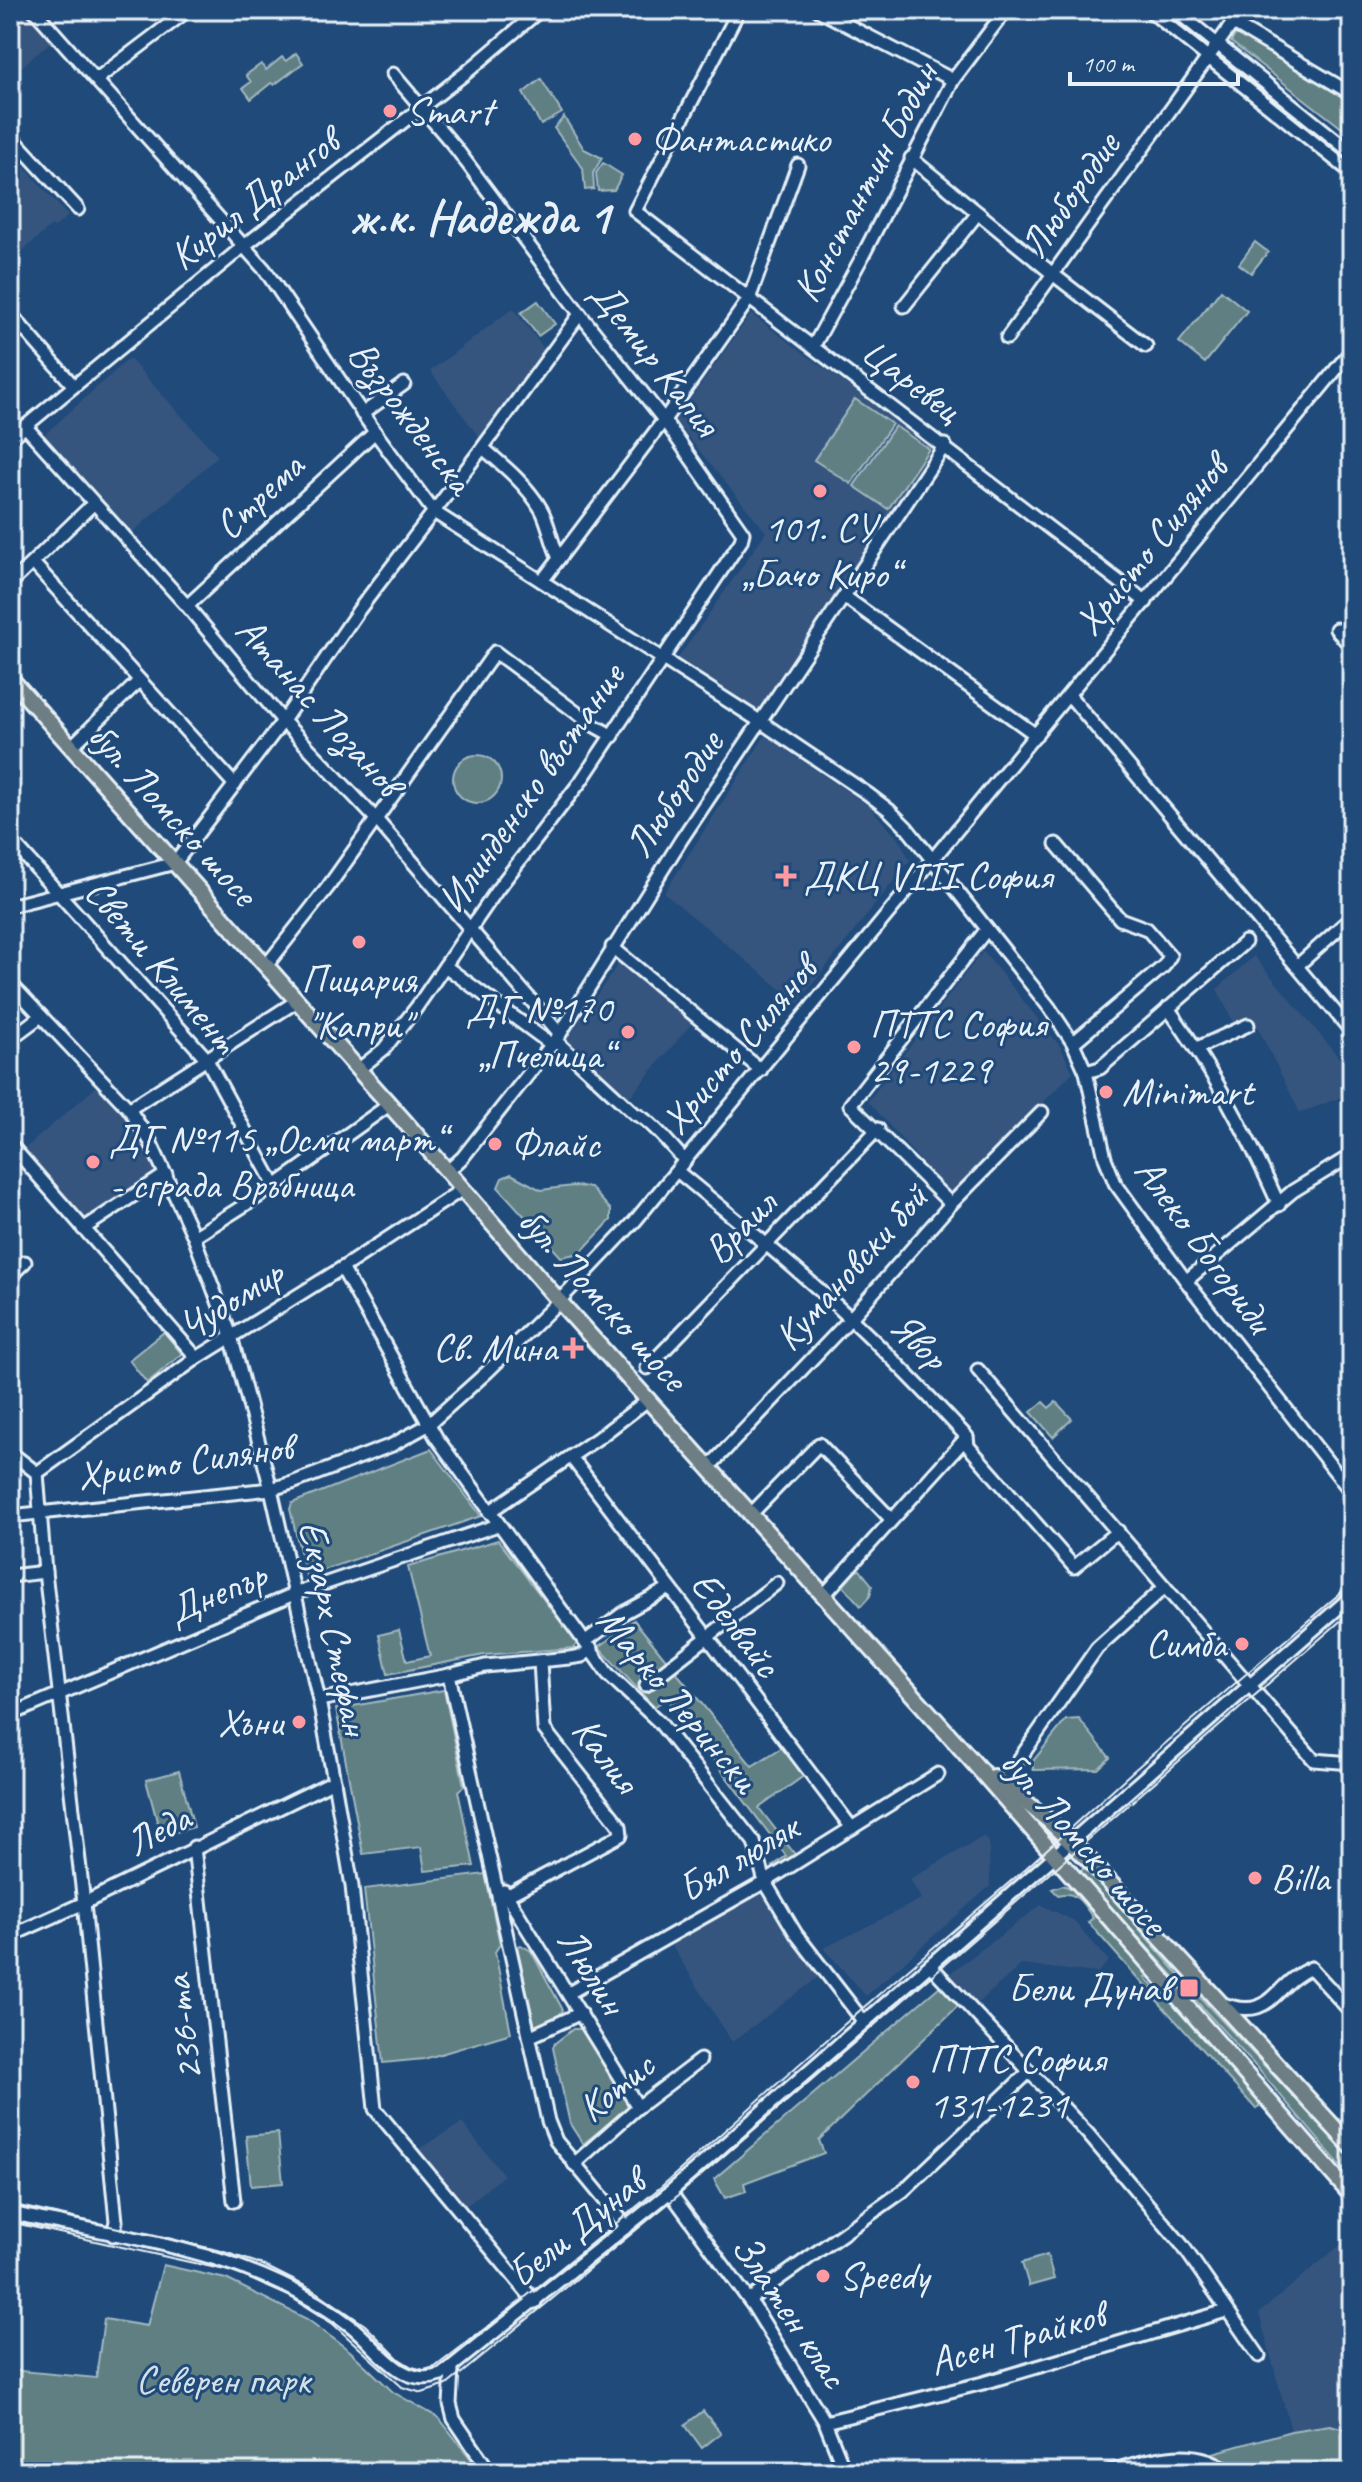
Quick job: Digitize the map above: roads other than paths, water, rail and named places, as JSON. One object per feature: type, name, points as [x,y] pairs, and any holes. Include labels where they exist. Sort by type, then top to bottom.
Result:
[{"type":"main road","name":"бул. Ломско шосе","points":[[10,678],[448,1171],[559,1301],[959,1746],[1352,2196]]},
{"type":"main road","name":"бул. Ломско шосе","points":[[959,1746],[1070,1841],[1352,2147]]},
{"type":"street","points":[[97,79],[188,10]]},
{"type":"street","name":"Кирил Дрангов","points":[[10,439],[244,246],[540,10]]},
{"type":"street","name":"Царевец","points":[[739,10],[635,211],[945,445],[1146,602]]},
{"type":"street","points":[[818,10],[953,80]]},
{"type":"street","name":"Константин Бодин","points":[[813,347],[953,80],[1006,10]]},
{"type":"street","points":[[1149,10],[1352,173]]},
{"type":"street","points":[[1175,10],[1352,153]]},
{"type":"street","name":"Любородие","points":[[1007,338],[1242,10]]},
{"type":"street","name":"Възрожденска","points":[[40,12],[265,270],[362,414],[434,512],[761,722],[889,810],[933,859]]},
{"type":"street","points":[[1232,23],[1352,94]]},
{"type":"street","name":"Демир Капия","points":[[393,74],[509,217],[580,314],[664,420],[743,533]]},
{"type":"street","points":[[10,135],[78,209]]},
{"type":"street","points":[[911,158],[1146,346]]},
{"type":"street","points":[[542,581],[664,420],[749,299],[798,165]]},
{"type":"street","points":[[904,306],[978,213]]},
{"type":"street","points":[[10,313],[73,385]]},
{"type":"street","points":[[10,906],[175,863],[283,721],[358,611],[483,448],[580,314]]},
{"type":"street","points":[[10,336],[21,326]]},
{"type":"street","name":"Христо Силянов","points":[[10,1516],[271,1489],[354,1461],[428,1425],[559,1301],[635,1221],[1352,350]]},
{"type":"street","points":[[362,414],[404,384]]},
{"type":"street","name":"Атанас Лозанов","points":[[25,426],[187,606],[283,721],[376,819],[471,927],[556,1040]]},
{"type":"street","name":"Стрема","points":[[187,606],[375,432]]},
{"type":"street","name":"Любородие","points":[[448,1171],[463,1157],[556,1040],[681,840],[945,445]]},
{"type":"street","points":[[483,448],[525,487],[542,511],[559,558]]},
{"type":"street","points":[[10,584],[94,503]]},
{"type":"street","name":"Илинденско въстание","points":[[358,1070],[384,1049],[613,736],[741,541],[743,533]]},
{"type":"street","points":[[33,563],[235,785]]},
{"type":"street","points":[[845,597],[1036,735]]},
{"type":"street","points":[[1336,629],[1352,648]]},
{"type":"street","points":[[266,966],[328,887],[495,652],[613,736]]},
{"type":"street","points":[[71,747],[139,681]]},
{"type":"street","points":[[1069,695],[1352,1032]]},
{"type":"street","name":"Свети Климент","points":[[10,839],[206,1058],[275,1186]]},
{"type":"street","points":[[1056,844],[1120,919],[1147,929],[1170,956],[1164,966],[1073,1043]]},
{"type":"street","name":"Алеко Богориди","points":[[933,859],[1049,1007],[1073,1043],[1086,1072],[1109,1171],[1115,1183],[1186,1281],[1352,1493]]},
{"type":"street","points":[[1297,966],[1352,917]]},
{"type":"street","points":[[951,1204],[878,1129],[850,1105],[987,929]]},
{"type":"street","points":[[1086,1072],[1100,1068],[1245,942]]},
{"type":"street","points":[[612,947],[761,1070]]},
{"type":"street","points":[[445,966],[556,1040],[635,1114],[650,1122],[659,1136],[685,1161]]},
{"type":"street","name":"Екзарх Стефан","points":[[10,983],[129,1109],[150,1141],[194,1237],[231,1336],[271,1489],[319,1700],[352,1886],[375,2109],[535,2302]]},
{"type":"street","points":[[129,1109],[297,1001]]},
{"type":"street","points":[[1168,1008],[1197,1048],[1248,1135],[1279,1205]]},
{"type":"street","points":[[10,1039],[41,1016]]},
{"type":"street","points":[[1197,1048],[1248,1025]]},
{"type":"street","points":[[194,1237],[275,1186],[389,1105]]},
{"type":"street","name":"Кумановски бой","points":[[709,1467],[851,1318],[951,1204],[1042,1112]]},
{"type":"street","name":"Враил","points":[[647,1368],[878,1129]]},
{"type":"street","points":[[10,1144],[197,1358]]},
{"type":"street","points":[[1186,1281],[1293,1191],[1352,1155]]},
{"type":"street","name":"Явор","points":[[677,1171],[851,1318],[967,1437],[968,1446],[1074,1567],[1118,1531]]},
{"type":"street","points":[[83,1229],[166,1174]]},
{"type":"street","name":"Чудомир","points":[[37,1473],[197,1358],[463,1189]]},
{"type":"street","points":[[10,1276],[25,1262]]},
{"type":"street","name":"Марко Лерински","points":[[342,1268],[428,1425],[608,1674],[660,1723],[754,1842],[765,1882],[796,1934],[864,2022]]},
{"type":"street","points":[[978,1370],[1314,1760],[1352,1763]]},
{"type":"street","points":[[489,1512],[649,1399]]},
{"type":"street","points":[[824,1595],[967,1437]]},
{"type":"street","points":[[751,1514],[819,1444],[891,1519]]},
{"type":"street","points":[[10,1452],[37,1473],[45,1572],[84,1903],[116,2221],[113,2235]]},
{"type":"street","name":"Еделвайс","points":[[571,1457],[852,1828]]},
{"type":"street","name":"Днепър","points":[[10,1715],[294,1594],[498,1525]]},
{"type":"street","points":[[10,1576],[45,1572]]},
{"type":"street","points":[[646,1685],[777,1583]]},
{"type":"street","points":[[1002,1784],[1097,1648],[1165,1587]]},
{"type":"street","points":[[319,1700],[485,1666],[582,1656],[589,1645],[625,1612],[669,1588]]},
{"type":"street","name":"Бели Дунав","points":[[452,2370],[670,2192],[1352,1596]]},
{"type":"street","name":"Калия","points":[[503,1898],[621,1835],[620,1826],[544,1729],[540,1661]]},
{"type":"street","points":[[449,1675],[492,1869],[503,1898],[548,2121],[556,2141],[627,2227]]},
{"type":"street","name":"Бял люляк","points":[[569,1993],[765,1882],[938,1774]]},
{"type":"street","name":"Леда","points":[[10,1936],[334,1781]]},
{"type":"street","name":"236-та","points":[[194,1847],[234,2201]]},
{"type":"street","name":"Люлин","points":[[503,1898],[569,1993],[638,2107]]},
{"type":"street","points":[[930,1965],[1030,2071],[1183,2246],[1259,2356]]},
{"type":"street","points":[[1219,2002],[1234,2008],[1258,2008],[1296,1976],[1313,1968],[1352,2013]]},
{"type":"street","points":[[531,2036],[581,2013]]},
{"type":"street","name":"Котис","points":[[574,2164],[638,2107],[700,2060]]},
{"type":"street","points":[[749,2300],[903,2191],[1030,2071]]},
{"type":"street","name":"Златен клас","points":[[670,2192],[749,2300],[825,2422],[845,2472]]},
{"type":"street","points":[[10,2213],[215,2258],[258,2272],[340,2318],[408,2377],[426,2380],[452,2370],[450,2404],[454,2419],[490,2472]]},
{"type":"street","name":"Асен Трайков","points":[[825,2422],[983,2383],[1226,2311]]},
{"type":"street","points":[[1108,2472],[1158,2457],[1177,2455],[1198,2458],[1229,2472]]},
{"type":"tram line","points":[[10,2204],[218,2250],[261,2264],[317,2292],[365,2325],[399,2359],[412,2367],[424,2370],[435,2367],[662,2186],[1132,1772],[1352,1583]]},
{"type":"tram line","points":[[10,2222],[234,2272],[289,2296],[333,2324],[402,2387],[422,2393],[447,2385],[674,2199],[1352,1611]]},
{"type":"place","name":"Smart","points":[[390,111]]},
{"type":"place","name":"Фантастико","points":[[635,139]]},
{"type":"place","name":"101. СУ „Бачо Киро“","points":[[820,491]]},
{"type":"place","name":"ДКЦ VIII София","points":[[786,876]]},
{"type":"place","name":"Пицария \"Капри\"","points":[[359,942]]},
{"type":"place","name":"ДГ №170 „Пчелица“","points":[[628,1032]]},
{"type":"place","name":"ПТТС София 29-1229","points":[[854,1047]]},
{"type":"place","name":"Minimart","points":[[1106,1092]]},
{"type":"place","name":"Флайс","points":[[495,1144]]},
{"type":"place","name":"ДГ №115 „Осми март“ - сграда Връбница","points":[[93,1162]]},
{"type":"place","name":"Св. Мина","points":[[573,1348]]},
{"type":"place","name":"Симба","points":[[1242,1644]]},
{"type":"place","name":"Хъни","points":[[299,1722]]},
{"type":"place","name":"Billa","points":[[1255,1878]]},
{"type":"place","name":"Бели Дунав","points":[[1189,1988]]},
{"type":"place","name":"ПТТС София 131-1231","points":[[913,2082]]},
{"type":"place","name":"Speedy","points":[[823,2276]]},
{"type":"district","name":"ж.к. Надежда 1","points":[[480,217]]},
{"type":"park label","name":"Северен парк","points":[[223,2380]]}]
